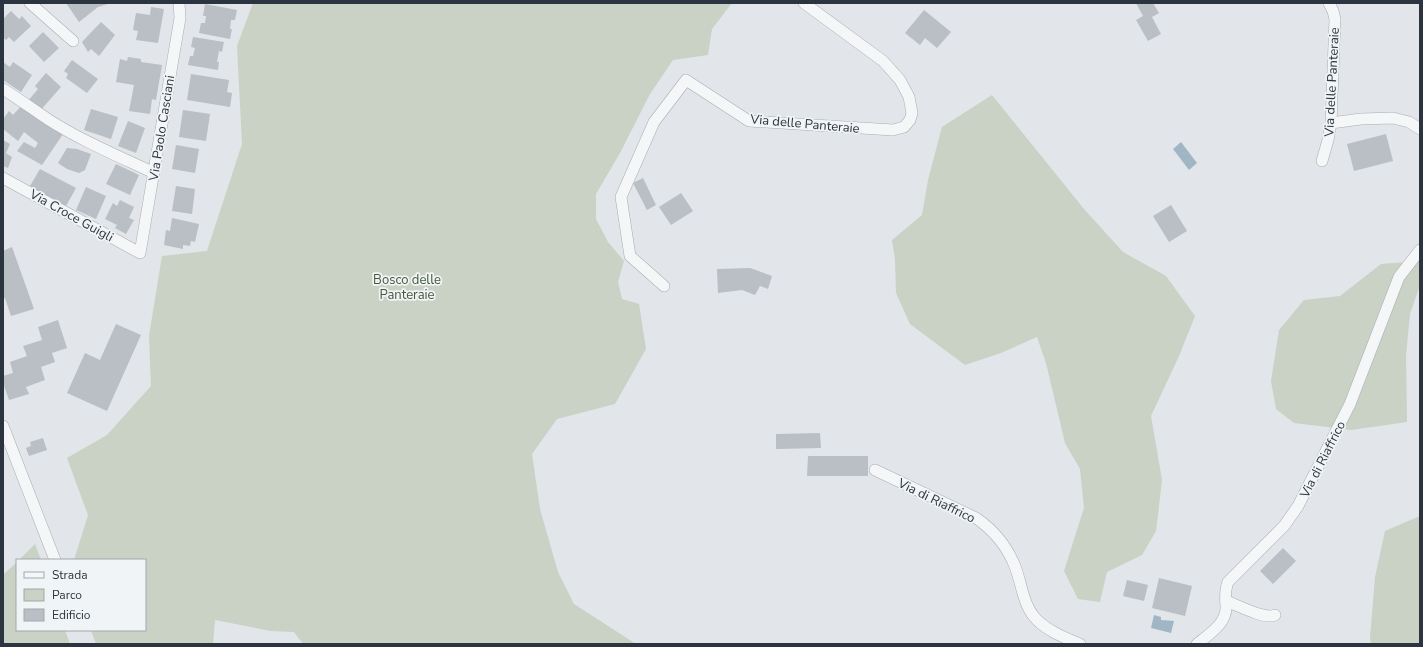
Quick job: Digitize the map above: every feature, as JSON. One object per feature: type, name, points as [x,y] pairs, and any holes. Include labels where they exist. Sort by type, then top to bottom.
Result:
[{"type":"street","points":[[30,3],[73,41]]},
{"type":"street","name":"Via Paolo Casciani","points":[[140,253],[180,18],[179,3]]},
{"type":"street","name":"Via delle Panteraie","points":[[664,286],[630,256],[621,197],[654,122],[686,80],[749,121],[893,130],[904,127],[910,120],[912,112],[909,97],[900,80],[883,61],[804,3]]},
{"type":"street","name":"Via delle Panteraie","points":[[1322,161],[1331,122],[1335,26],[1331,3]]},
{"type":"street","points":[[3,89],[49,120],[80,138],[154,173]]},
{"type":"street","points":[[1331,122],[1393,118],[1409,122],[1420,129]]},
{"type":"street","name":"Via Croce Guigli","points":[[3,178],[140,253]]},
{"type":"street","name":"Via di Riaffrico","points":[[1197,644],[1215,630],[1226,612],[1226,588],[1228,582],[1284,526],[1298,506],[1350,404],[1399,277],[1420,250]]},
{"type":"street","points":[[3,426],[55,559]]},
{"type":"street","name":"Via di Riaffrico","points":[[875,470],[976,518],[985,524],[996,535],[1007,551],[1014,564],[1028,608],[1037,620],[1049,629],[1080,644]]},
{"type":"street","points":[[1226,601],[1265,616],[1275,615]]},
{"type":"green space","name":"Bosco delle Panteraie","points":[[253,3],[732,3],[712,29],[708,55],[673,60],[650,94],[620,153],[596,194],[596,219],[608,242],[624,261],[618,282],[622,299],[639,304],[646,349],[615,404],[557,419],[532,454],[540,509],[558,572],[574,604],[636,644],[303,644],[294,632],[271,631],[215,620],[213,644],[96,644],[91,631],[146,631],[146,559],[74,559],[88,515],[67,458],[107,435],[151,386],[149,336],[162,256],[207,251],[242,144],[237,46]]},
{"type":"green space","points":[[992,95],[1084,209],[1123,252],[1166,276],[1195,316],[1179,356],[1151,416],[1162,480],[1156,531],[1142,555],[1107,572],[1100,602],[1078,599],[1064,571],[1084,508],[1080,469],[1065,443],[1046,363],[1037,337],[1001,353],[965,365],[910,324],[896,293],[895,259],[892,240],[922,215],[928,180],[942,127]]},
{"type":"green space","points":[[1420,261],[1420,285],[1410,314],[1406,355],[1407,422],[1351,430],[1294,423],[1276,409],[1271,381],[1279,330],[1304,300],[1340,296],[1381,264]]},
{"type":"green space","points":[[1420,516],[1420,644],[1371,644],[1370,638],[1375,577],[1385,531]]},
{"type":"green space","points":[[35,544],[41,559],[20,559]]},
{"type":"green space","points":[[16,563],[16,631],[65,631],[70,644],[3,644],[3,575]]},
{"type":"water","points":[[1181,142],[1197,163],[1189,170],[1173,149]]},
{"type":"water","points":[[1154,615],[1161,617],[1161,620],[1174,621],[1171,633],[1151,628]]},
{"type":"building","points":[[66,3],[111,3],[98,7],[79,22]]},
{"type":"building","points":[[1136,3],[1153,3],[1159,13],[1152,17],[1161,34],[1148,41],[1136,20],[1143,16]]},
{"type":"building","points":[[205,4],[237,10],[235,20],[231,20],[230,29],[232,29],[230,39],[199,33],[201,23],[205,23],[206,16],[203,16]]},
{"type":"building","points":[[151,7],[164,9],[158,43],[136,40],[138,31],[133,30],[136,13],[150,15]]},
{"type":"building","points":[[924,10],[951,32],[937,48],[925,38],[920,45],[905,33]]},
{"type":"building","points":[[11,11],[19,19],[22,16],[31,26],[14,42],[9,37],[6,40],[3,37],[3,19]]},
{"type":"building","points":[[101,22],[115,35],[99,56],[91,49],[88,52],[82,42]]},
{"type":"building","points":[[43,32],[59,48],[44,62],[29,46]]},
{"type":"building","points":[[193,37],[224,42],[222,52],[219,51],[217,62],[219,62],[218,70],[188,65],[190,56],[193,56],[195,48],[191,47]]},
{"type":"building","points":[[128,57],[141,59],[141,62],[162,65],[156,100],[152,99],[150,114],[129,111],[134,85],[116,82],[120,59],[127,61]]},
{"type":"building","points":[[72,60],[98,79],[87,93],[66,78],[68,74],[64,71]]},
{"type":"building","points":[[3,62],[10,67],[13,62],[32,75],[21,92],[3,80]]},
{"type":"building","points":[[46,73],[61,87],[39,112],[27,102],[38,89],[35,86]]},
{"type":"building","points":[[191,74],[229,80],[227,92],[232,93],[230,107],[187,100]]},
{"type":"building","points":[[23,104],[63,134],[42,165],[17,151],[24,142],[35,148],[38,143],[24,132],[18,141],[3,129],[3,119],[9,111],[13,115]]},
{"type":"building","points":[[91,109],[118,117],[111,139],[84,130]]},
{"type":"building","points":[[183,110],[210,114],[206,141],[179,137]]},
{"type":"building","points":[[128,121],[145,128],[136,153],[118,146]]},
{"type":"building","points":[[1386,134],[1393,161],[1354,171],[1347,144]]},
{"type":"building","points":[[3,140],[10,144],[6,153],[12,157],[8,168],[3,166]]},
{"type":"building","points":[[176,145],[199,149],[195,173],[172,169]]},
{"type":"building","points":[[67,148],[77,149],[91,154],[85,170],[79,173],[67,169],[58,163]]},
{"type":"building","points":[[116,164],[139,175],[130,195],[106,184]]},
{"type":"building","points":[[40,169],[76,188],[66,206],[30,186]]},
{"type":"building","points":[[643,178],[656,205],[647,210],[633,183]]},
{"type":"building","points":[[176,186],[195,189],[192,214],[172,211]]},
{"type":"building","points":[[86,187],[106,196],[96,219],[76,210]]},
{"type":"building","points":[[681,193],[693,211],[671,225],[659,207]]},
{"type":"building","points":[[120,200],[134,207],[129,218],[134,220],[126,234],[115,228],[117,225],[105,219],[113,203],[117,206]]},
{"type":"building","points":[[1171,205],[1187,231],[1169,242],[1153,216]]},
{"type":"building","points":[[172,218],[199,224],[195,242],[191,241],[190,246],[183,245],[183,249],[164,245],[166,230],[170,231]]},
{"type":"building","points":[[12,247],[34,309],[11,316],[5,298],[3,299],[3,251]]},
{"type":"building","points":[[750,268],[772,276],[768,289],[760,286],[755,295],[742,290],[718,293],[717,269]]},
{"type":"building","points":[[58,320],[67,348],[52,353],[55,362],[41,367],[45,380],[26,387],[29,394],[9,400],[3,383],[3,376],[13,373],[10,362],[27,356],[23,346],[42,340],[38,327]]},
{"type":"building","points":[[116,324],[141,335],[107,411],[67,393],[85,353],[100,360]]},
{"type":"building","points":[[820,433],[821,448],[776,449],[776,434]]},
{"type":"building","points":[[43,438],[47,450],[29,456],[26,448],[31,446],[30,442]]},
{"type":"building","points":[[808,456],[868,456],[868,476],[807,476]]},
{"type":"building","points":[[1283,548],[1296,561],[1273,584],[1260,571]]},
{"type":"building","points":[[1159,578],[1192,586],[1185,616],[1152,608]]},
{"type":"building","points":[[1127,580],[1148,585],[1144,601],[1123,596]]}]
